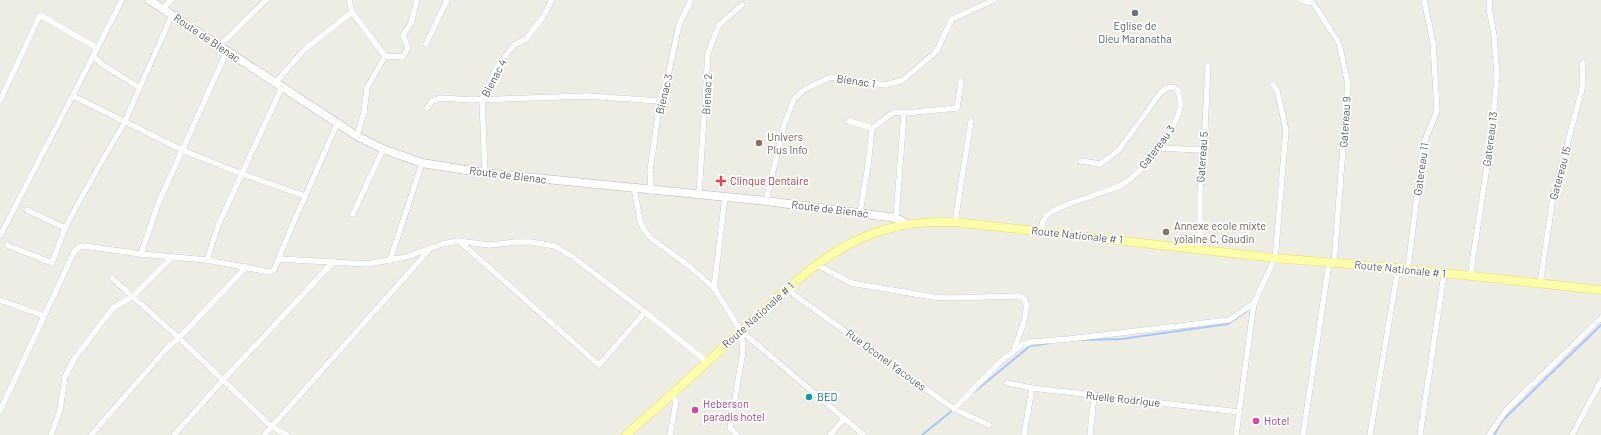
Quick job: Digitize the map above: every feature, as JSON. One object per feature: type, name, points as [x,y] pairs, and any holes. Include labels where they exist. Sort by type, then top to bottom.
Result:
[{"type":"main road","name":"Route de Bienac","points":[[149,0],[278,85],[338,122],[357,136],[383,149],[422,163],[485,173],[651,191],[766,201],[896,218],[909,225]]},
{"type":"main road","name":"Route Nationale # 1","points":[[626,435],[786,289],[816,264],[831,254],[875,233],[929,222],[955,222],[1200,248],[1274,258],[1398,268],[1601,290]]},
{"type":"street","points":[[0,236],[122,0]]},
{"type":"street","points":[[162,9],[171,0]]},
{"type":"street","points":[[219,46],[266,0]]},
{"type":"street","points":[[349,0],[352,12],[385,56],[403,57],[408,48],[404,35],[410,23],[417,0]]},
{"type":"street","points":[[426,44],[447,0]]},
{"type":"street","name":"Bienac 4","points":[[485,173],[482,99],[498,67],[514,45],[526,39],[543,17],[552,0]]},
{"type":"street","name":"Bienac 3","points":[[651,191],[650,171],[660,101],[670,71],[680,25],[691,0]]},
{"type":"street","name":"Bienac 1","points":[[766,201],[784,125],[794,99],[805,89],[831,77],[886,85],[903,80],[936,52],[952,19],[994,0]]},
{"type":"street","name":"Gatereau 9","points":[[1300,0],[1313,3],[1339,43],[1348,84],[1332,263],[1303,435]]},
{"type":"street","name":"Gatereau 11","points":[[1408,269],[1422,145],[1437,112],[1433,42],[1424,0]]},
{"type":"street","name":"Gatereau 13","points":[[1470,277],[1491,140],[1497,76],[1494,35],[1489,8],[1490,0]]},
{"type":"street","name":"Bienac 2","points":[[699,194],[708,53],[719,25],[742,5]]},
{"type":"street","points":[[207,260],[218,223],[242,174],[278,85],[305,49],[352,12]]},
{"type":"street","points":[[0,101],[40,14],[97,48]]},
{"type":"street","points":[[8,245],[52,263],[65,228],[124,123],[172,15]]},
{"type":"street","points":[[142,254],[158,204],[227,51]]},
{"type":"street","points":[[93,56],[103,65],[140,88]]},
{"type":"street","points":[[357,136],[364,112],[367,88],[385,56]]},
{"type":"street","name":"Gatereau 15","points":[[1540,284],[1552,197],[1582,89],[1583,63]]},
{"type":"street","name":"Gatereau 5","points":[[1200,248],[1200,190],[1204,150],[1208,65]]},
{"type":"street","points":[[860,213],[868,166],[872,128],[894,112],[904,113],[957,108],[961,81]]},
{"type":"street","points":[[1236,435],[1254,303],[1274,258],[1276,248],[1286,130],[1277,90],[1273,85]]},
{"type":"street","name":"Gatereau 3","points":[[1041,231],[1044,219],[1054,209],[1086,199],[1128,182],[1145,166],[1176,122],[1181,107],[1180,96],[1177,89],[1172,87],[1166,88],[1161,92],[1118,151],[1100,164],[1081,162]]},
{"type":"street","points":[[73,96],[124,123],[182,150],[242,174],[305,196]]},
{"type":"street","points":[[427,108],[435,99],[587,96],[660,101]]},
{"type":"street","points":[[896,218],[904,113]]},
{"type":"street","points":[[849,121],[872,128]]},
{"type":"street","points":[[955,222],[971,121]]},
{"type":"street","points":[[0,411],[74,252],[79,247],[84,246],[142,254],[207,260],[270,272],[274,270],[279,259],[338,122]]},
{"type":"street","points":[[1158,148],[1204,150]]},
{"type":"street","points":[[353,214],[383,149]]},
{"type":"street","points":[[390,260],[422,163]]},
{"type":"street","points":[[634,188],[637,208],[644,230],[652,239],[689,266],[714,288],[741,331],[864,435]]},
{"type":"street","points":[[714,288],[725,197]]},
{"type":"street","points":[[27,210],[65,228]]},
{"type":"street","points":[[279,259],[367,264],[406,257],[431,248],[458,241],[489,245],[531,242],[555,246],[573,257],[646,312],[706,362]]},
{"type":"street","points":[[458,241],[599,365],[646,312]]},
{"type":"street","points":[[264,435],[431,248]]},
{"type":"street","points":[[51,435],[60,410],[65,377],[74,359],[113,308],[132,297],[172,257]]},
{"type":"street","points":[[174,435],[222,381],[334,261]]},
{"type":"street","points":[[816,264],[851,283],[933,297],[1022,297],[1025,301],[1026,308],[1014,349]]},
{"type":"street","points":[[91,435],[168,347],[179,338],[246,267]]},
{"type":"street","points":[[1370,435],[1398,268]]},
{"type":"street","points":[[1420,435],[1444,274]]},
{"type":"street","points":[[112,278],[179,338],[222,381],[271,426],[287,435]]},
{"type":"street","name":"Rue Oconel Yacoues","points":[[786,289],[954,409],[989,426]]},
{"type":"street","points":[[0,300],[44,316]]},
{"type":"street","points":[[954,409],[1014,349],[1032,342],[1229,320],[1254,303]]},
{"type":"street","points":[[1489,435],[1507,409],[1601,318]]},
{"type":"street","points":[[737,435],[730,428],[743,351],[741,331]]},
{"type":"street","points":[[1572,435],[1601,382]]},
{"type":"street","name":"Ruelle Rodrigue","points":[[1007,383],[1032,388],[1094,396],[1239,412]]},
{"type":"street","points":[[1024,435],[1032,388]]},
{"type":"street","points":[[670,435],[676,402],[672,394]]},
{"type":"street","points":[[1090,435],[1094,396]]},
{"type":"street","points":[[830,435],[844,419]]},
{"type":"waterway","points":[[1082,340],[1121,339],[1228,324],[1247,311]]},
{"type":"waterway","points":[[1494,435],[1503,420],[1601,325]]},
{"type":"waterway","points":[[973,393],[1030,346],[1050,343]]},
{"type":"waterway","points":[[922,435],[953,410]]},
{"type":"place","name":"Eglise de Dieu Maranatha","points":[[1135,13]]},
{"type":"place","name":"Univers Plus Info","points":[[759,143]]},
{"type":"place","name":"Clinque Dentaire","points":[[721,181]]},
{"type":"place","name":"Annexe ecole mixte yolaine C, Gaudin","points":[[1166,232]]},
{"type":"place","name":"BED","points":[[809,397]]},
{"type":"place","name":"Heberson paradis hotel","points":[[695,410]]},
{"type":"place","name":"Hotel","points":[[1256,421]]}]
